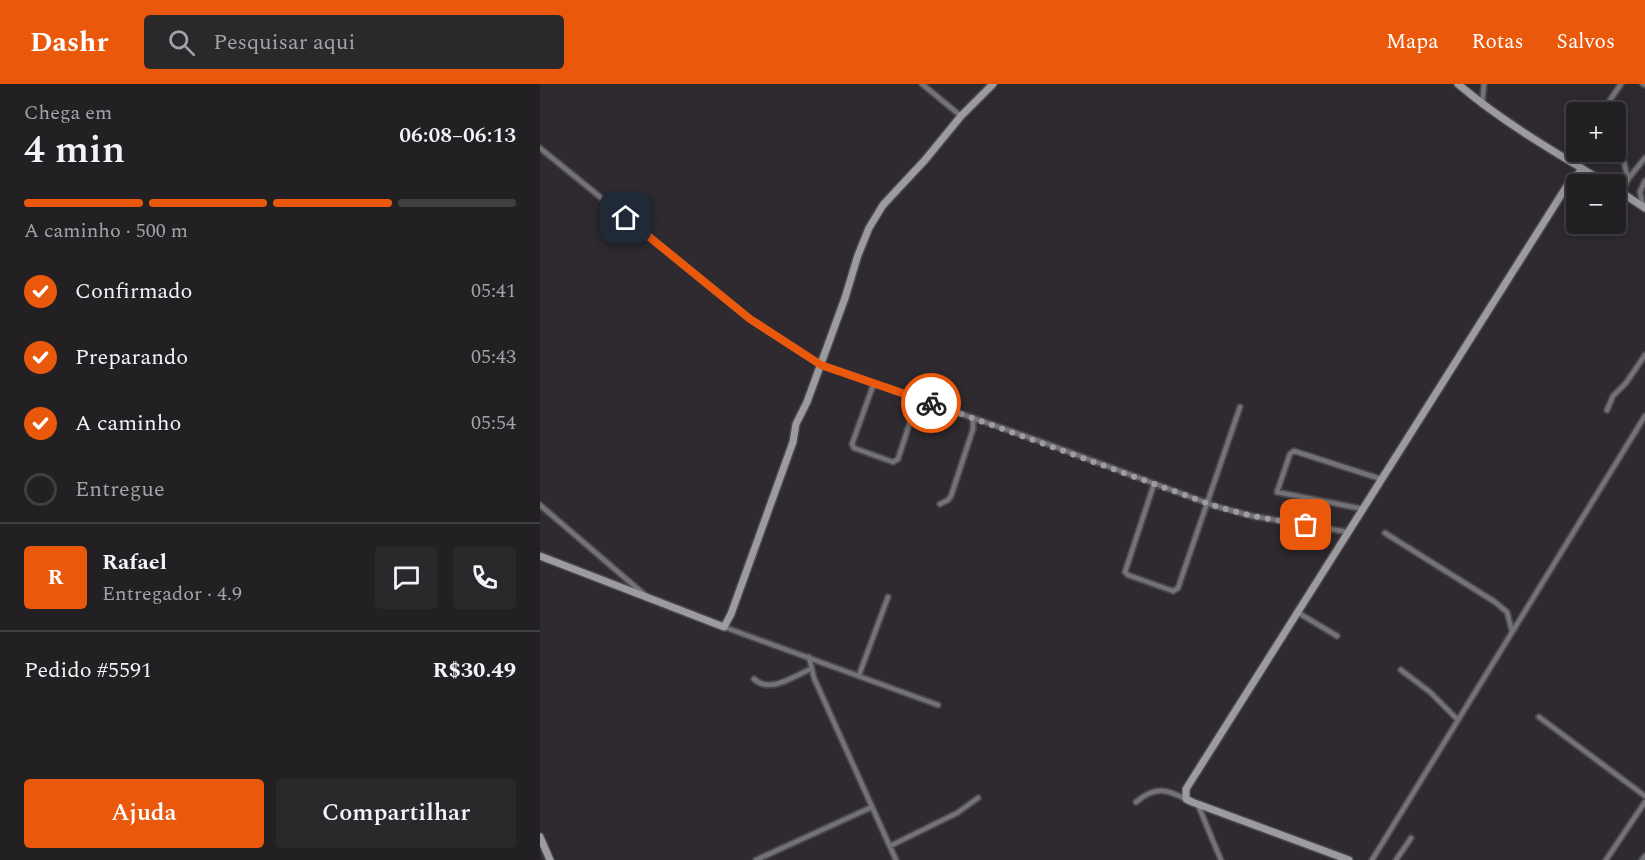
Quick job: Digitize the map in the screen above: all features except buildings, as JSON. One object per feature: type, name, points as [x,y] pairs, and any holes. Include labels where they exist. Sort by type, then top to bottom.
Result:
[{"type":"street","points":[[922,84],[961,116]]},
{"type":"street","points":[[723,627],[739,593],[793,442],[796,424],[821,365],[869,228],[883,204],[925,160],[961,116],[993,84]]},
{"type":"street","points":[[1458,84],[1482,105],[1530,138],[1591,174]]},
{"type":"street","points":[[1482,105],[1484,84]]},
{"type":"street","points":[[1609,102],[1621,84]]},
{"type":"street","points":[[540,148],[750,319],[821,365],[1207,503],[1252,516],[1348,532]]},
{"type":"street","points":[[1626,182],[1645,158]]},
{"type":"street","points":[[1624,162],[1628,179]]},
{"type":"street","points":[[1186,799],[1188,785],[1570,181],[1582,169]]},
{"type":"street","points":[[1644,207],[1640,192],[1645,182]]},
{"type":"street","points":[[1626,195],[1644,207]]},
{"type":"street","points":[[1607,410],[1613,396],[1626,383],[1645,355]]},
{"type":"street","points":[[874,383],[852,444],[854,448],[893,462],[898,459],[912,416],[909,396]]},
{"type":"street","points":[[1154,484],[1125,572],[1173,591],[1178,588],[1240,407]]},
{"type":"street","points":[[1372,860],[1645,417]]},
{"type":"street","points":[[940,504],[951,496],[973,429],[973,418]]},
{"type":"street","points":[[1363,509],[1277,492],[1290,454],[1294,451],[1382,479]]},
{"type":"street","points":[[540,505],[647,596]]},
{"type":"street","points":[[1384,533],[1495,602],[1507,612],[1512,631]]},
{"type":"street","points":[[540,556],[723,627],[938,705]]},
{"type":"street","points":[[859,675],[888,597]]},
{"type":"street","points":[[1297,612],[1337,636]]},
{"type":"street","points":[[808,657],[811,669],[896,860]]},
{"type":"street","points":[[754,679],[759,684],[771,685],[811,669]]},
{"type":"street","points":[[1401,670],[1430,692],[1458,720]]},
{"type":"street","points":[[1539,717],[1645,795]]},
{"type":"street","points":[[1136,802],[1145,796],[1163,790],[1172,791],[1197,804],[1349,860]]},
{"type":"street","points":[[890,846],[957,813],[978,798]]},
{"type":"street","points":[[1606,860],[1645,802]]},
{"type":"street","points":[[1197,804],[1221,860]]},
{"type":"street","points":[[756,860],[872,807]]},
{"type":"street","points":[[540,837],[550,860]]},
{"type":"street","points":[[1396,860],[1411,838]]},
{"type":"street","points":[[1642,860],[1645,856]]},
{"type":"way so far","points":[[931,403],[1215,506],[1252,516],[1306,525]]},
{"type":"route","points":[[626,218],[750,319],[821,365],[931,403]]}]
